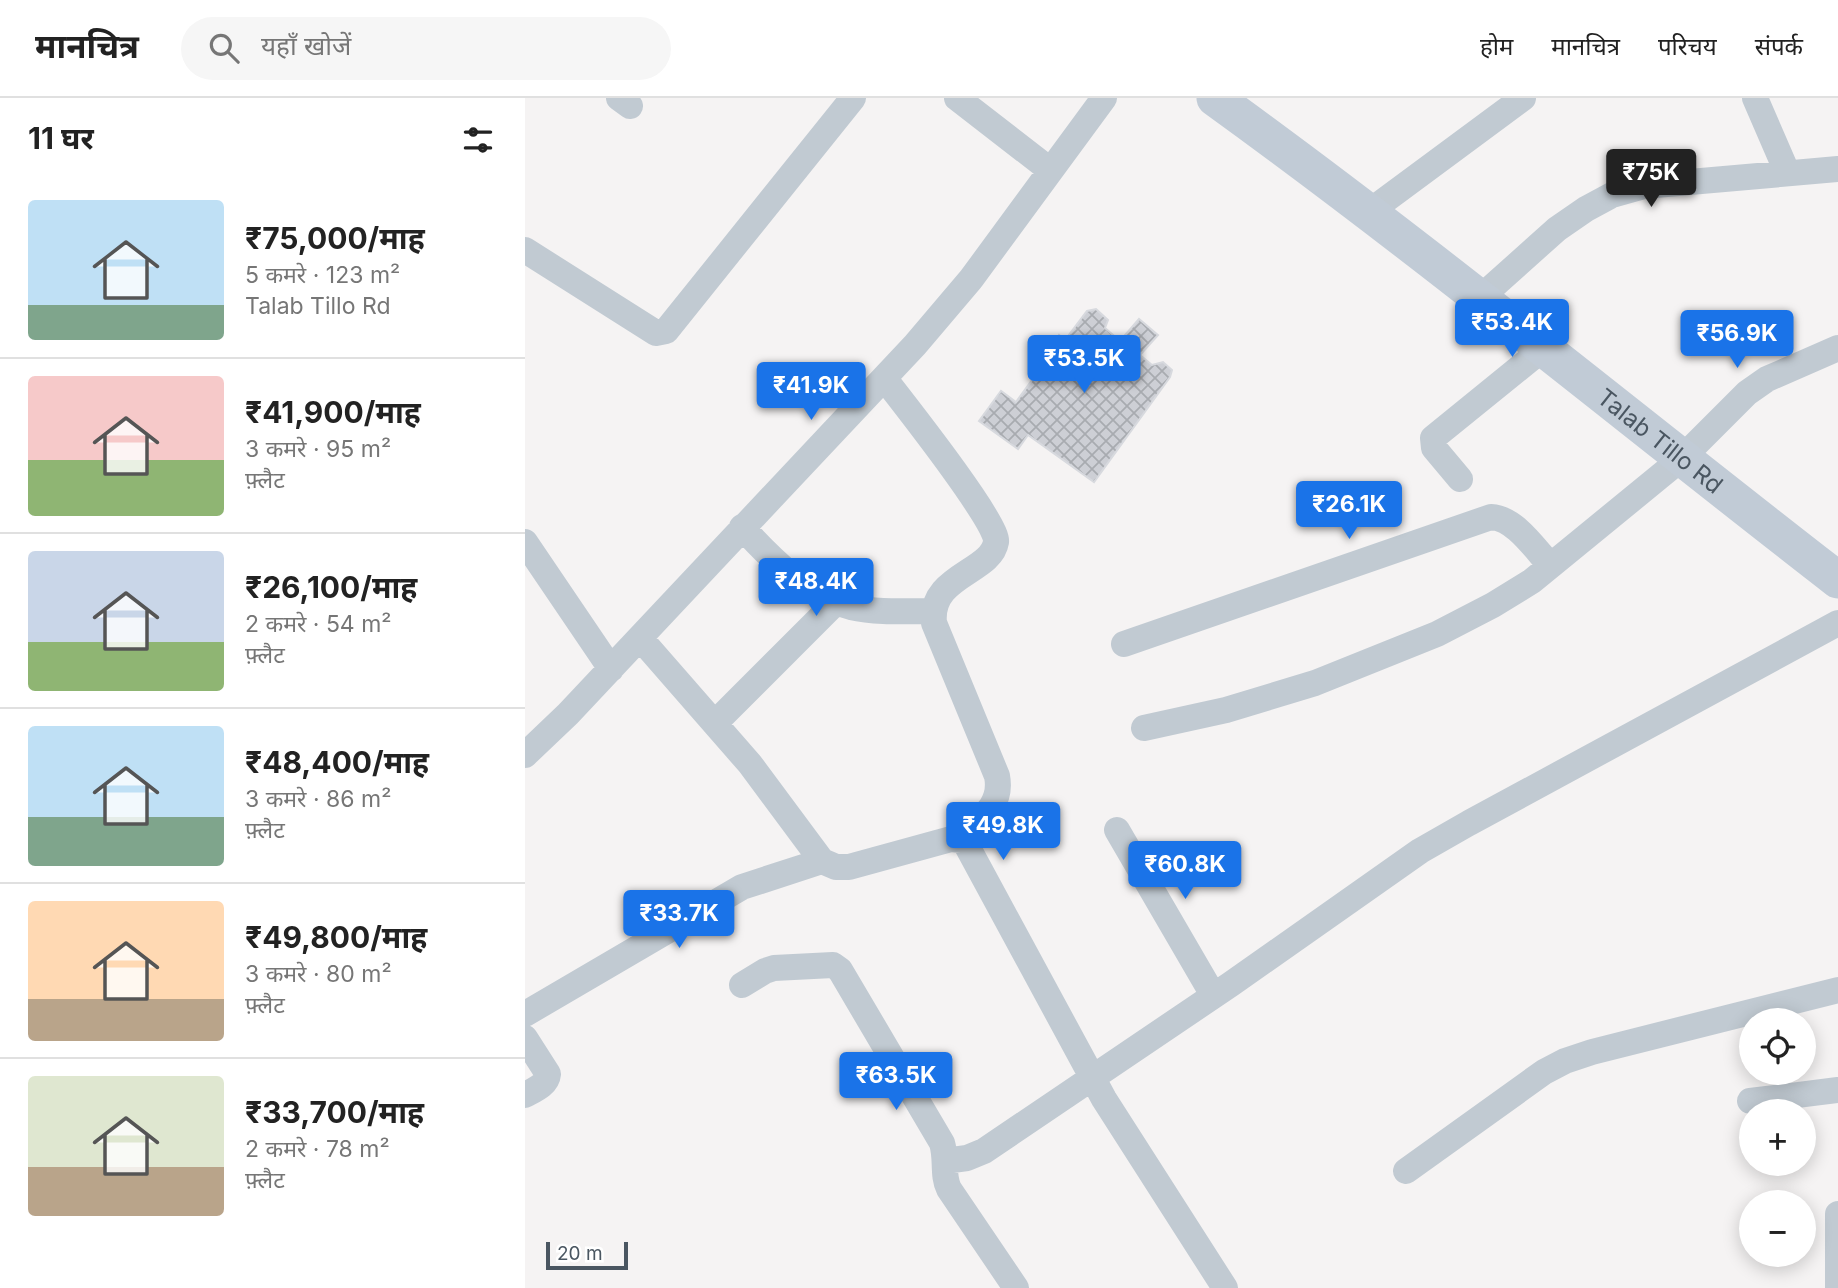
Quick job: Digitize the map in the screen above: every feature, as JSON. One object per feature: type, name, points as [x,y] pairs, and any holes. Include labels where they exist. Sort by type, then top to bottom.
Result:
[{"type":"main road","name":"Talab Tillo Rd","points":[[1215,98],[1481,297],[1838,580]]},
{"type":"street","points":[[525,250],[656,333],[666,331],[853,98]]},
{"type":"street","points":[[957,98],[1050,170]]},
{"type":"street","points":[[525,755],[611,669],[884,378],[971,279],[1104,98]]},
{"type":"street","points":[[1370,212],[1523,98]]},
{"type":"street","points":[[1755,98],[1787,172]]},
{"type":"street","points":[[1481,297],[1557,229],[1612,195],[1644,186],[1838,169]]},
{"type":"street","points":[[1460,479],[1434,448],[1433,438],[1544,348]]},
{"type":"street","points":[[1144,728],[1280,696],[1437,635],[1493,605],[1532,580],[1682,458],[1747,393],[1767,379],[1838,348]]},
{"type":"street","points":[[640,638],[750,764],[822,861],[836,867],[849,867],[957,838],[991,810],[1000,789],[997,776],[934,623],[933,611],[942,592],[990,554],[997,544],[996,536],[961,481],[884,378]]},
{"type":"street","points":[[1124,644],[1491,517],[1501,517],[1510,524],[1550,565]]},
{"type":"street","points":[[742,527],[785,570],[836,602],[875,610],[933,611]]},
{"type":"street","points":[[525,542],[611,669]]},
{"type":"street","points":[[715,723],[836,602]]},
{"type":"street","points":[[945,1161],[967,1158],[984,1151],[1420,851],[1838,623]]},
{"type":"street","points":[[1117,830],[1213,995]]},
{"type":"street","points":[[957,838],[967,846],[1092,1076],[1225,1288]]},
{"type":"street","points":[[525,1014],[733,891],[822,861]]},
{"type":"street","points":[[742,985],[774,968],[827,965],[837,967],[942,1143],[945,1180],[949,1189],[1016,1288]]},
{"type":"street","points":[[1406,1171],[1544,1072],[1565,1061],[1655,1035],[1838,990]]},
{"type":"street","points":[[525,1038],[548,1074],[548,1080],[525,1095]]},
{"type":"street","points":[[1766,1099],[1838,1090]]},
{"type":"street","points":[[1838,1213],[1838,1288]]},
{"type":"building","points":[[1096,309],[1108,320],[1105,328],[1120,341],[1139,319],[1158,335],[1140,355],[1152,365],[1163,362],[1172,370],[1170,377],[1094,482],[1028,435],[1018,449],[979,421],[1001,391],[1016,402],[1053,351],[1051,346],[1059,335],[1065,340],[1087,311]]}]
